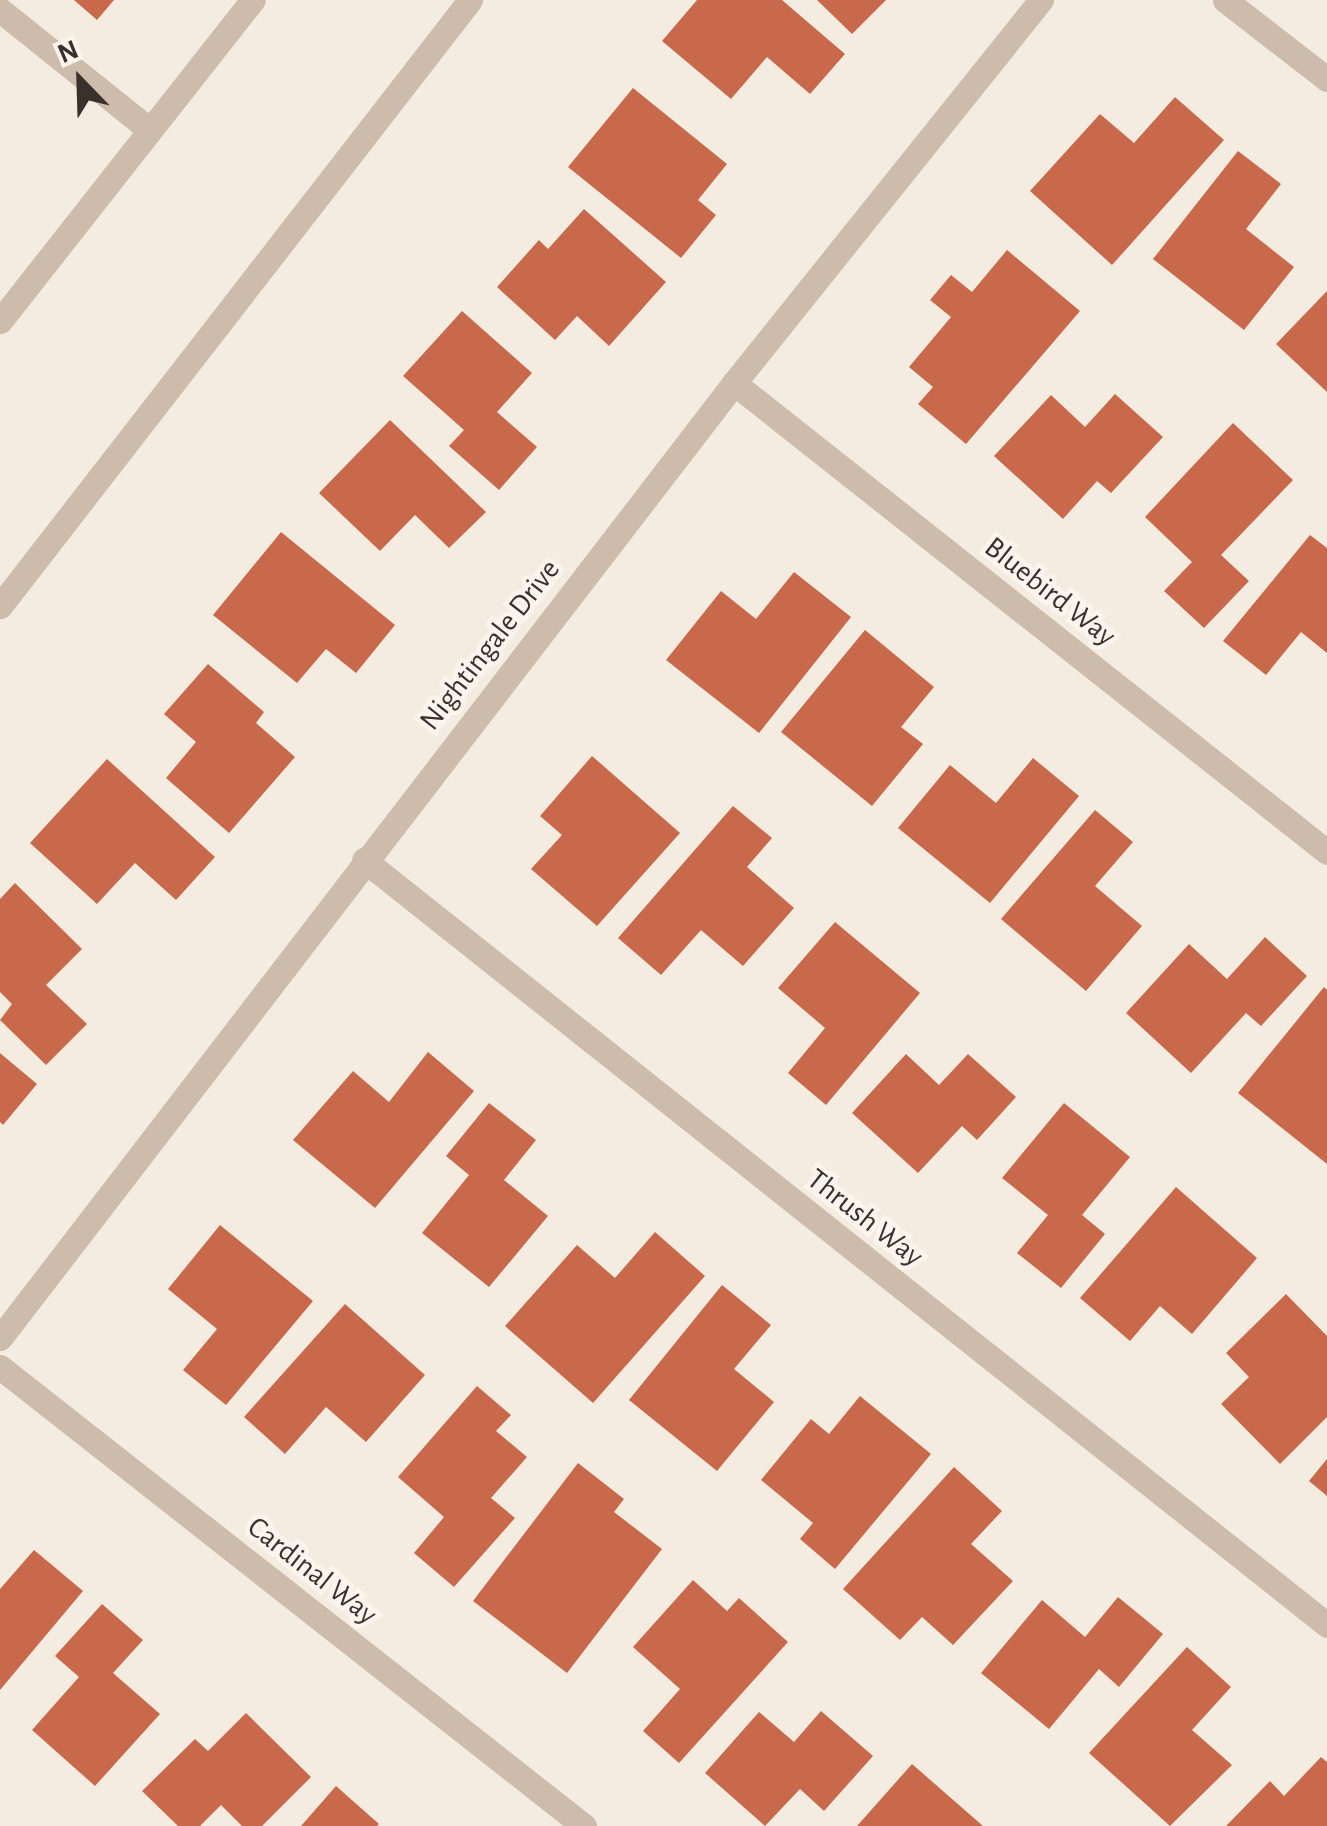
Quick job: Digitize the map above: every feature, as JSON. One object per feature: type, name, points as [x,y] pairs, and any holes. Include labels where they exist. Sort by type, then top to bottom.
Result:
[{"type":"street","points":[[0,322],[253,0]]},
{"type":"street","points":[[0,606],[470,0]]},
{"type":"street","name":"Nightingale Drive","points":[[0,1338],[734,383],[1041,0]]},
{"type":"street","points":[[1226,0],[1327,79]]},
{"type":"street","points":[[0,10],[150,130]]},
{"type":"street","name":"Bluebird Way","points":[[734,383],[1327,852]]},
{"type":"street","name":"Thrush Way","points":[[364,860],[1327,1625]]},
{"type":"street","name":"Cardinal Way","points":[[0,1367],[584,1826]]},
{"type":"building","points":[[74,0],[114,0],[97,20]]},
{"type":"building","points":[[697,0],[782,0],[845,54],[810,94],[767,57],[731,99],[662,41]]},
{"type":"building","points":[[817,0],[886,0],[852,34]]},
{"type":"building","points":[[633,88],[727,164],[698,200],[716,215],[681,258],[568,167]]},
{"type":"building","points":[[1175,97],[1224,140],[1112,265],[1030,191],[1100,114],[1134,143]]},
{"type":"building","points":[[1238,151],[1281,184],[1246,229],[1294,267],[1244,330],[1153,259]]},
{"type":"building","points":[[584,209],[666,282],[609,346],[577,316],[555,340],[497,287],[539,240],[548,249]]},
{"type":"building","points":[[1007,250],[1080,311],[966,444],[918,404],[933,387],[909,367],[951,317],[930,300],[951,275],[972,292]]},
{"type":"building","points":[[1327,291],[1327,392],[1276,344]]},
{"type":"building","points":[[462,311],[532,373],[497,412],[537,447],[499,490],[449,446],[464,430],[403,376]]},
{"type":"building","points":[[1115,394],[1163,437],[1111,493],[1097,481],[1063,519],[994,456],[1051,395],[1085,427]]},
{"type":"building","points":[[390,420],[486,512],[449,548],[415,515],[380,551],[319,493]]},
{"type":"building","points":[[1233,423],[1293,480],[1221,555],[1249,581],[1204,628],[1164,591],[1192,562],[1145,517]]},
{"type":"building","points":[[281,532],[395,625],[356,673],[326,649],[297,683],[213,615]]},
{"type":"building","points":[[1310,535],[1327,548],[1327,653],[1301,632],[1266,675],[1223,641]]},
{"type":"building","points":[[794,572],[851,617],[759,733],[666,660],[721,591],[756,619]]},
{"type":"building","points":[[865,630],[934,687],[901,727],[923,744],[872,806],[781,732]]},
{"type":"building","points":[[208,664],[264,712],[256,723],[295,757],[229,833],[166,778],[196,742],[164,714]]},
{"type":"building","points":[[592,756],[680,833],[597,926],[531,869],[562,835],[540,816]]},
{"type":"building","points":[[1033,758],[1079,796],[990,903],[898,828],[950,765],[996,803]]},
{"type":"building","points":[[107,759],[215,857],[176,900],[135,863],[97,904],[30,843]]},
{"type":"building","points":[[733,806],[772,838],[747,867],[794,908],[743,966],[701,930],[661,975],[618,938]]},
{"type":"building","points":[[1095,810],[1133,842],[1095,886],[1142,926],[1086,991],[1001,919]]},
{"type":"building","points":[[15,883],[82,949],[46,985],[87,1024],[46,1065],[0,1020],[12,1004],[0,992],[0,899]]},
{"type":"building","points":[[835,922],[920,993],[826,1105],[788,1073],[825,1028],[778,988]]},
{"type":"building","points":[[1265,937],[1307,976],[1261,1026],[1246,1013],[1191,1073],[1126,1013],[1189,944],[1227,979]]},
{"type":"building","points":[[1324,987],[1327,990],[1327,1164],[1238,1093]]},
{"type":"building","points":[[428,1052],[474,1091],[375,1208],[293,1140],[353,1071],[389,1102]]},
{"type":"building","points":[[0,1053],[37,1084],[3,1125],[0,1122]]},
{"type":"building","points":[[906,1054],[939,1085],[968,1054],[1016,1097],[977,1140],[962,1126],[918,1173],[852,1113]]},
{"type":"building","points":[[489,1103],[536,1140],[504,1180],[548,1216],[489,1287],[422,1233],[469,1175],[446,1156]]},
{"type":"building","points":[[1064,1103],[1130,1157],[1082,1215],[1105,1234],[1061,1288],[1017,1253],[1048,1215],[1002,1178]]},
{"type":"building","points":[[1176,1187],[1257,1258],[1192,1334],[1160,1306],[1130,1341],[1080,1298]]},
{"type":"building","points":[[220,1225],[313,1301],[226,1405],[183,1370],[217,1329],[168,1289]]},
{"type":"building","points":[[655,1232],[705,1276],[593,1403],[505,1326],[577,1245],[615,1278]]},
{"type":"building","points":[[722,1285],[771,1325],[734,1369],[774,1402],[717,1471],[629,1400]]},
{"type":"building","points":[[1286,1294],[1327,1336],[1327,1417],[1280,1464],[1221,1404],[1249,1377],[1226,1353]]},
{"type":"building","points":[[345,1304],[425,1375],[366,1442],[326,1407],[285,1454],[244,1417]]},
{"type":"building","points":[[477,1386],[511,1415],[496,1431],[527,1457],[491,1498],[515,1518],[454,1587],[414,1553],[444,1517],[398,1477]]},
{"type":"building","points":[[860,1396],[931,1454],[835,1569],[800,1539],[813,1523],[761,1480],[811,1419],[829,1434]]},
{"type":"building","points":[[1327,1459],[1327,1496],[1309,1481]]},
{"type":"building","points":[[578,1463],[624,1499],[614,1512],[662,1549],[567,1673],[473,1601]]},
{"type":"building","points":[[954,1467],[1002,1511],[971,1544],[1013,1581],[953,1645],[922,1617],[900,1640],[843,1589]]},
{"type":"building","points":[[34,1550],[83,1591],[0,1690],[0,1589]]},
{"type":"building","points":[[693,1580],[727,1611],[739,1598],[788,1642],[679,1763],[643,1731],[680,1689],[633,1647]]},
{"type":"building","points":[[1118,1597],[1163,1634],[1119,1687],[1099,1669],[1049,1729],[981,1673],[1042,1600],[1085,1637]]},
{"type":"building","points":[[102,1604],[143,1640],[113,1673],[160,1714],[95,1786],[32,1730],[79,1677],[55,1656]]},
{"type":"building","points":[[1187,1647],[1231,1687],[1192,1730],[1232,1765],[1170,1826],[1089,1753]]},
{"type":"building","points":[[821,1711],[873,1756],[824,1811],[800,1789],[765,1826],[705,1773],[759,1712],[794,1742]]},
{"type":"building","points":[[246,1713],[311,1777],[262,1826],[242,1826],[221,1805],[200,1826],[178,1826],[142,1791],[195,1739],[208,1751]]},
{"type":"building","points":[[1321,1757],[1327,1762],[1327,1826],[1226,1826],[1270,1781],[1284,1796]]},
{"type":"building","points":[[912,1764],[983,1826],[857,1826]]},
{"type":"building","points":[[336,1786],[379,1824],[301,1826]]}]
